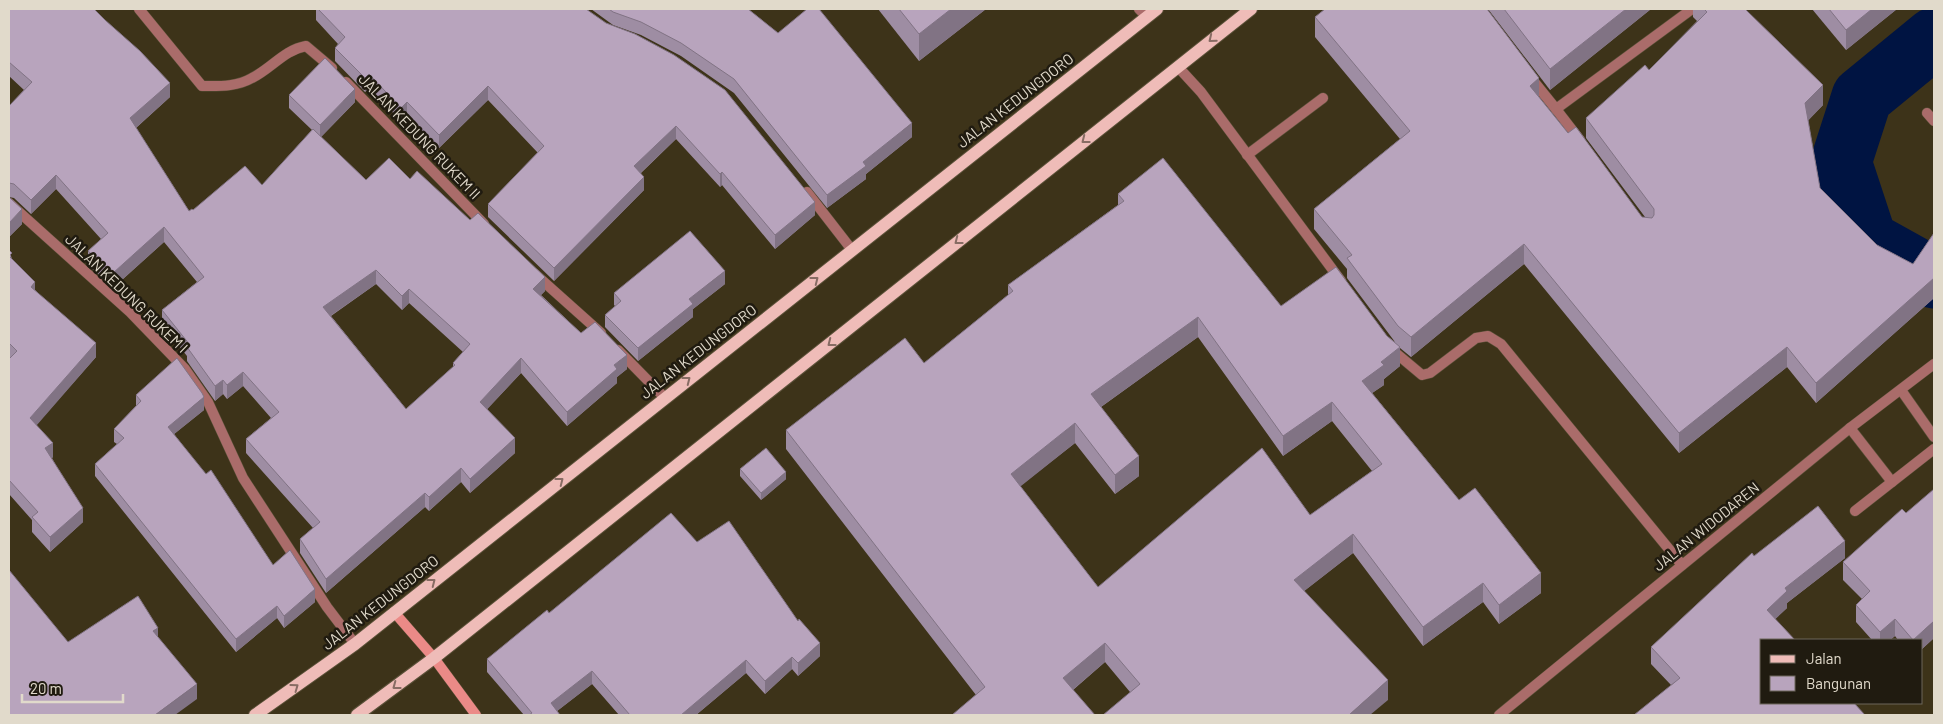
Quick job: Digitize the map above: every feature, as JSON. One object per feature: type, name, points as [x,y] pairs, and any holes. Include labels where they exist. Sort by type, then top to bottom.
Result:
[{"type":"main road","points":[[357,715],[434,658],[1178,67],[1246,10]]},
{"type":"main road","name":"JALAN KEDUNGDORO","points":[[255,715],[355,644],[852,250],[1148,11]]},
{"type":"street","name":"JALAN KEDUNG RUKEM II","points":[[139,9],[202,86],[231,86],[253,78],[294,48],[306,46],[332,67],[494,234]]},
{"type":"street","points":[[1556,109],[1692,9]]},
{"type":"street","points":[[1178,67],[1201,92],[1346,288]]},
{"type":"street","points":[[1525,70],[1585,148]]},
{"type":"street","points":[[1248,155],[1323,98]]},
{"type":"street","points":[[1927,113],[1934,121]]},
{"type":"street","points":[[798,181],[852,250]]},
{"type":"street","name":"JALAN KEDUNG RUKEM I","points":[[9,203],[130,312],[185,369],[208,402],[244,478],[328,607],[355,644]]},
{"type":"street","points":[[530,268],[596,328],[665,398]]},
{"type":"street","points":[[1387,343],[1393,351],[1422,375],[1430,373],[1476,338],[1488,336],[1501,344],[1682,564]]},
{"type":"street","name":"JALAN WIDODAREN","points":[[1499,715],[1850,428],[1934,364]]},
{"type":"street","points":[[1901,390],[1934,437]]},
{"type":"street","points":[[1850,428],[1892,482]]},
{"type":"street","points":[[1855,511],[1934,449]]},
{"type":"street","points":[[394,612],[434,658],[476,715]]},
{"type":"building","points":[[9,9],[94,9],[140,51],[170,83],[130,118],[189,211],[193,210],[245,166],[262,185],[313,129],[366,180],[389,158],[410,179],[417,171],[470,220],[478,213],[545,277],[533,289],[581,333],[595,322],[627,355],[614,365],[617,369],[567,412],[521,358],[480,402],[515,438],[470,479],[461,468],[429,497],[425,493],[326,579],[300,539],[320,522],[246,439],[279,412],[243,372],[227,385],[223,380],[215,386],[187,347],[190,345],[162,310],[204,277],[164,227],[113,273],[88,251],[108,233],[56,175],[31,200],[14,184],[9,183],[9,106],[32,82],[9,62]],"holes":[[[376,270],[402,296],[409,289],[470,344],[453,363],[455,365],[406,409],[323,307]]]},
{"type":"building","points":[[318,9],[586,9],[606,23],[635,34],[674,55],[725,90],[815,202],[775,235],[722,172],[720,174],[676,126],[634,166],[644,177],[554,268],[488,204],[544,146],[488,86],[439,135],[407,102],[401,108],[369,74],[365,78],[335,48],[345,37]]},
{"type":"building","points":[[609,9],[748,9],[778,33],[807,9],[819,9],[912,123],[863,162],[866,166],[827,195],[734,79],[681,43],[641,22]]},
{"type":"building","points":[[899,9],[951,9],[919,34]]},
{"type":"building","points":[[1325,9],[1487,9],[1539,78],[1530,86],[1568,133],[1576,127],[1642,217],[1652,218],[1654,209],[1586,118],[1645,65],[1649,70],[1707,12],[1704,9],[1745,9],[1823,85],[1805,103],[1820,188],[1877,245],[1913,264],[1934,233],[1934,278],[1816,383],[1787,347],[1679,433],[1524,244],[1411,337],[1398,326],[1347,258],[1352,255],[1314,209],[1410,131],[1315,17]]},
{"type":"building","points":[[1504,9],[1626,9],[1550,69]]},
{"type":"building","points":[[1829,9],[1872,9],[1846,30]]},
{"type":"building","points":[[325,58],[355,89],[320,125],[289,95]]},
{"type":"building","points":[[1163,158],[1281,306],[1336,267],[1387,336],[1400,347],[1381,362],[1384,365],[1362,381],[1459,500],[1475,488],[1541,573],[1499,605],[1483,583],[1423,627],[1353,534],[1294,580],[1388,680],[1349,715],[1103,715],[1140,684],[1105,643],[1063,678],[1095,715],[952,715],[985,687],[786,430],[905,338],[924,363],[1013,291],[1008,285],[1124,201],[1118,194]],"holes":[[[1198,317],[1283,436],[1332,402],[1382,464],[1310,515],[1262,448],[1098,587],[1011,474],[1075,423],[1115,475],[1139,456],[1091,394]]]},
{"type":"building","points":[[9,197],[22,209],[9,223]]},
{"type":"building","points":[[690,231],[725,271],[689,299],[693,304],[638,348],[605,315],[621,301],[614,293]]},
{"type":"building","points":[[9,256],[35,282],[31,287],[96,343],[30,418],[53,443],[45,448],[83,508],[50,537],[32,517],[38,512],[9,480],[9,359],[17,351],[9,343]]},
{"type":"building","points":[[177,358],[204,397],[168,427],[206,474],[211,470],[273,565],[290,550],[315,589],[284,616],[277,606],[236,639],[95,464],[124,438],[114,429],[141,401],[136,395]]},
{"type":"building","points":[[766,448],[786,472],[761,493],[740,469]]},
{"type":"building","points":[[1934,489],[1934,621],[1914,639],[1895,619],[1880,632],[1856,605],[1870,591],[1843,562],[1902,509],[1906,513]]},
{"type":"building","points":[[1818,506],[1845,541],[1785,588],[1787,591],[1767,610],[1794,639],[1760,639],[1760,704],[1855,704],[1865,715],[1634,715],[1680,678],[1651,647],[1752,553],[1754,556]]},
{"type":"building","points":[[671,513],[697,542],[729,521],[798,621],[799,619],[820,643],[798,663],[792,657],[765,681],[746,660],[681,715],[630,715],[592,671],[551,703],[560,715],[529,715],[532,713],[487,659],[547,610],[549,613]]},
{"type":"building","points":[[9,570],[68,642],[138,596],[158,628],[153,631],[197,684],[155,715],[9,715]]},
{"type":"waterway","points":[[1934,38],[1862,97],[1841,162],[1867,241],[1934,278]]}]
